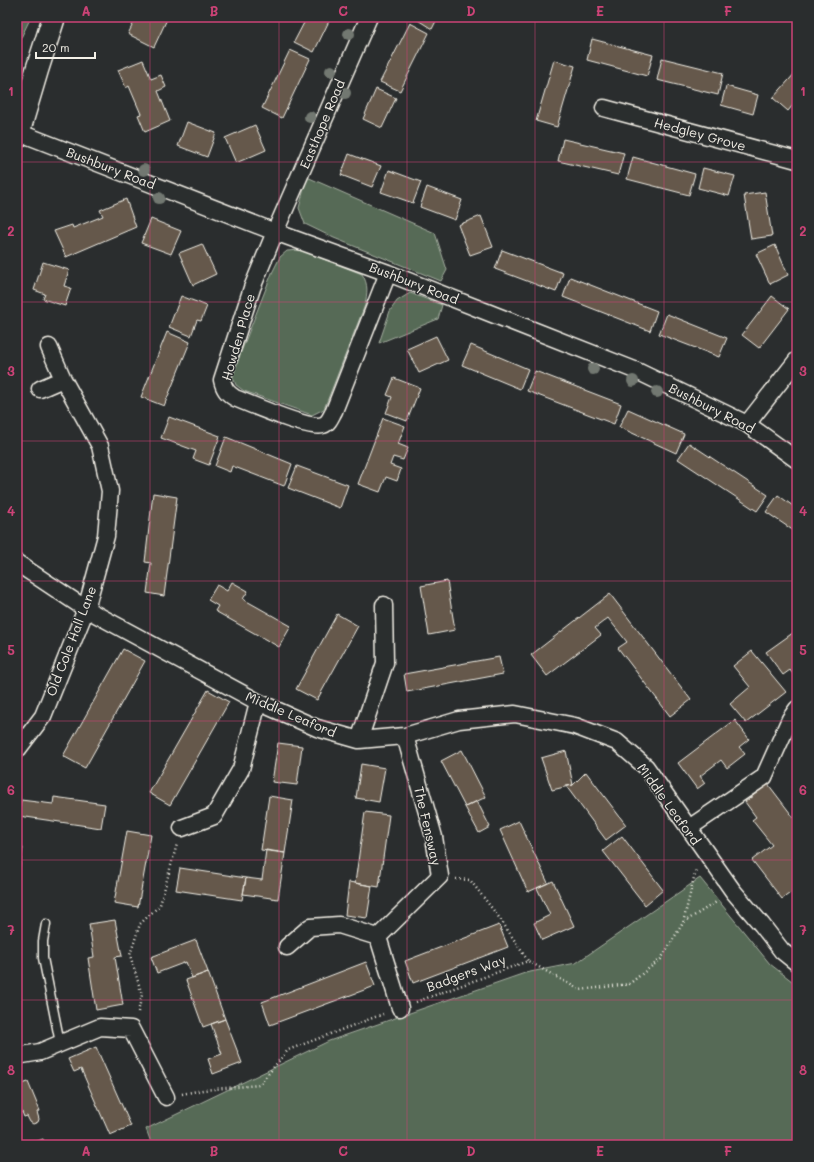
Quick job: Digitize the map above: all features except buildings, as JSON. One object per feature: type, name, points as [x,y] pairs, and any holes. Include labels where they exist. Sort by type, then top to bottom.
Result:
[{"type":"street","points":[[18,134],[54,17]]},
{"type":"street","name":"Easthope Road","points":[[275,232],[369,17]]},
{"type":"street","name":"Hedgley Grove","points":[[604,108],[797,160]]},
{"type":"street","name":"Bushbury Road","points":[[18,134],[275,232],[388,273],[637,370],[748,424],[797,460]]},
{"type":"street","name":"Howden Place","points":[[275,232],[252,288],[222,380],[223,387],[235,398],[309,426],[322,426],[328,422],[334,411],[388,273]]},
{"type":"street","name":"Old Cole Hall Lane","points":[[18,748],[43,716],[86,609],[106,536],[110,491],[100,446],[63,379],[49,347]]},
{"type":"street","points":[[748,424],[797,360]]},
{"type":"street","points":[[40,390],[63,379]]},
{"type":"street","name":"Middle Leaford","points":[[17,563],[86,609],[258,702],[317,728],[359,740],[405,736],[459,720],[515,714],[575,726],[617,742],[646,767],[733,891],[782,951],[797,963]]},
{"type":"street","points":[[359,740],[385,663],[384,605]]},
{"type":"street","points":[[182,828],[214,816],[241,769],[258,702]]},
{"type":"street","points":[[689,828],[764,777],[790,719],[797,709]]},
{"type":"street","name":"The Fensway","points":[[378,937],[440,876],[434,837],[405,736]]},
{"type":"street","points":[[287,947],[310,927],[339,925],[378,937],[400,1008]]},
{"type":"street","points":[[17,1056],[40,1052],[100,1028],[131,1029],[166,1097]]},
{"type":"lane","points":[[46,924],[43,941],[43,958],[60,1043]]},
{"type":"path","points":[[131,1029],[135,1023],[142,995],[130,955],[140,924],[160,905],[182,828]]},
{"type":"path","points":[[440,876],[470,880],[501,920],[528,961],[580,990],[628,984],[660,959],[683,923],[701,847]]},
{"type":"path","points":[[683,923],[733,891]]},
{"type":"path","name":"Badgers Way","points":[[166,1097],[203,1090],[259,1085],[288,1050],[528,961]]},
{"type":"green space","points":[[17,17],[31,17],[17,46]]},
{"type":"green space","points":[[307,177],[435,233],[447,270],[441,281],[334,238],[305,224],[299,208]]},
{"type":"green space","points":[[300,250],[362,274],[366,282],[367,289],[365,305],[324,409],[312,415],[244,391],[236,385],[232,375],[272,273],[280,257],[287,251]]},
{"type":"green space","points":[[410,293],[442,305],[438,319],[379,343],[390,311],[397,301]]},
{"type":"green space","points":[[700,878],[770,964],[797,985],[797,1145],[152,1145],[146,1129],[329,1041],[525,973],[576,963]]}]
